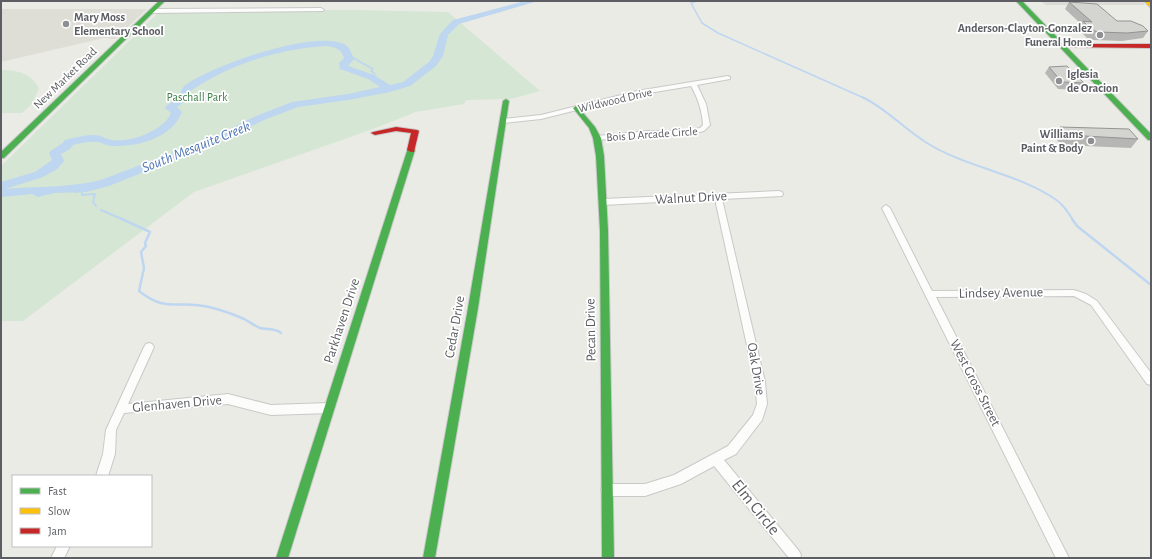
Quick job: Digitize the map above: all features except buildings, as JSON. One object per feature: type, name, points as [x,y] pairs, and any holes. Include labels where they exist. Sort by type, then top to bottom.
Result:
[{"type":"street","name":"New Market Road","points":[[1,156],[162,1]]},
{"type":"street","points":[[1019,1],[1151,138]]},
{"type":"street","points":[[1147,1],[1151,6]]},
{"type":"street","points":[[152,11],[321,10]]},
{"type":"street","points":[[1063,46],[1151,46]]},
{"type":"street","name":"Wildwood Drive","points":[[503,121],[541,117],[637,93],[728,78]]},
{"type":"street","name":"Bois D Arcade Circle","points":[[597,138],[642,134],[687,133],[702,130],[707,125],[704,104],[693,84]]},
{"type":"street","name":"Cedar Drive","points":[[429,558],[473,308],[506,101]]},
{"type":"street","name":"Pecan Drive","points":[[576,108],[588,121],[597,138],[603,202],[608,558]]},
{"type":"street","name":"Parkhaven Drive","points":[[282,558],[415,136],[415,131],[406,129],[375,133]]},
{"type":"street","name":"Walnut Drive","points":[[603,202],[779,194]]},
{"type":"street","name":"Oak Drive","points":[[607,490],[645,490],[677,480],[732,450],[758,417],[762,404],[760,382],[718,197]]},
{"type":"street","name":"West Gross Street","points":[[886,208],[1063,558]]},
{"type":"street","name":"Lindsey Avenue","points":[[929,294],[1074,293],[1083,296],[1094,303],[1151,381]]},
{"type":"street","points":[[102,475],[109,454],[111,430],[149,347]]},
{"type":"street","name":"Glenhaven Drive","points":[[121,409],[228,399],[271,410],[329,408]]},
{"type":"street","name":"Elm Circle","points":[[716,459],[795,555]]},
{"type":"street","points":[[57,558],[63,547]]},
{"type":"shaded area","points":[[1041,1],[1142,1],[1145,5],[1046,5]]},
{"type":"shaded area","name":"Mary Moss Elementary School","points":[[1,9],[147,9],[115,39],[104,38],[1,62]]},
{"type":"green space","name":"Paschall Park","points":[[161,10],[358,10],[448,12],[540,91],[511,99],[466,100],[464,104],[416,112],[373,129],[194,192],[23,321],[1,321],[1,166]]},
{"type":"green space","points":[[1,70],[23,73],[32,79],[39,88],[32,104],[22,113],[1,113]]},
{"type":"waterway","name":"South Mesquite Creek","points":[[388,88],[406,84],[419,76],[433,64],[438,56],[444,34],[456,22],[534,1]]},
{"type":"waterway","points":[[697,1],[691,3],[702,23],[718,33],[863,98]]},
{"type":"waterway","name":"South Mesquite Creek","points":[[1,186],[32,177],[46,171],[58,161],[55,153],[66,147],[69,142],[84,139],[100,139],[110,143],[129,142],[160,132],[174,120],[177,112],[170,108],[182,99],[188,87],[220,71],[288,48],[310,44],[328,43],[341,46],[346,51],[349,59],[344,63],[343,67],[371,77],[388,88]]},
{"type":"waterway","points":[[348,55],[373,69],[371,71],[375,74],[373,79]]},
{"type":"waterway","name":"South Mesquite Creek","points":[[1,193],[35,190],[38,193],[54,189],[86,188],[105,183],[213,141],[260,118],[296,104],[348,97],[388,88]]},
{"type":"waterway","points":[[863,98],[879,107],[927,143],[942,151],[1041,190],[1060,203],[1073,220]]},
{"type":"waterway","points":[[73,189],[75,192],[82,191],[82,195],[95,194],[93,202],[96,206]]},
{"type":"waterway","points":[[101,210],[124,220]]},
{"type":"waterway","points":[[122,219],[150,232],[145,243],[146,246],[141,252],[144,268],[139,291],[158,302],[173,305],[189,304],[209,307],[240,317],[260,328],[279,331],[281,333]]},
{"type":"waterway","points":[[1072,219],[1077,226],[1151,285]]},
{"type":"traffic: fast","points":[[1,156],[162,1]]},
{"type":"traffic: fast","points":[[1019,1],[1151,138]]},
{"type":"traffic: fast","points":[[429,558],[473,308],[506,101]]},
{"type":"traffic: fast","points":[[576,108],[592,127],[597,138],[600,156],[604,231],[608,558]]},
{"type":"traffic: fast","points":[[282,558],[411,150]]},
{"type":"traffic: slow","points":[[1147,1],[1151,6]]},
{"type":"traffic: jam","points":[[1063,46],[1151,46]]},
{"type":"traffic: jam","points":[[375,133],[396,129],[415,131],[411,150]]},
{"type":"place","name":"Mary Moss Elementary School","points":[[66,24]]},
{"type":"place","name":"Anderson-Clayton-Gonzalez Funeral Home","points":[[1100,35]]},
{"type":"place","name":"Iglesia de Oracion","points":[[1059,81]]},
{"type":"place","name":"Williams Paint & Body","points":[[1091,141]]}]
